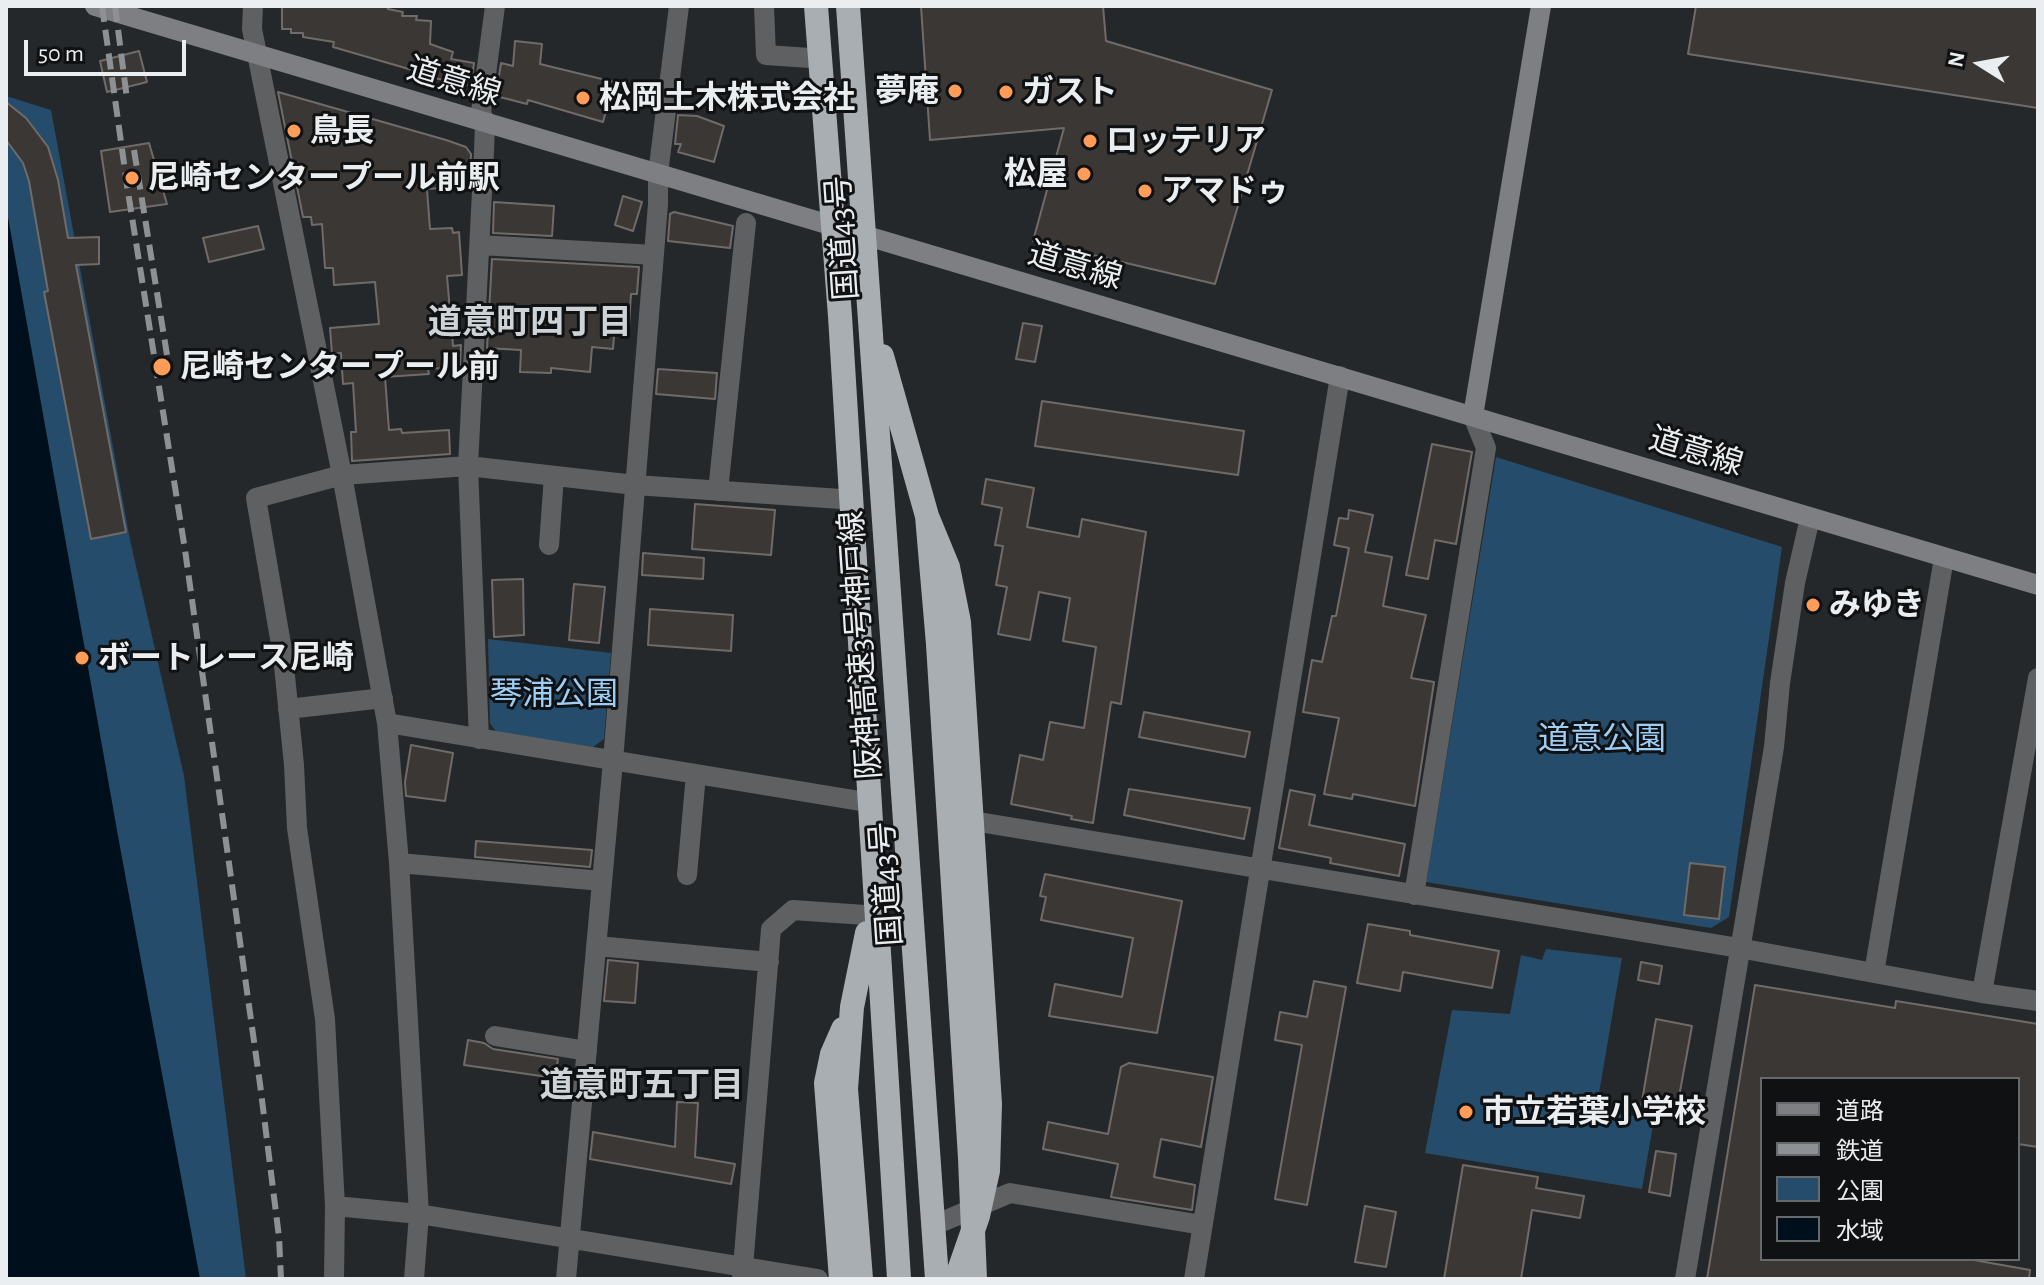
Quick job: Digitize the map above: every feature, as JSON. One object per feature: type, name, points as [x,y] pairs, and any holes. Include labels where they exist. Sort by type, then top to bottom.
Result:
[{"type":"highway","name":"国道43号","points":[[806,6],[891,1279]]},
{"type":"highway","name":"阪神高速3号神戸線","points":[[816,6],[840,316],[899,1279]]},
{"type":"highway","name":"阪神高速3号神戸線","points":[[848,6],[937,1279]]},
{"type":"highway","name":"国道43号","points":[[859,6],[947,1279]]},
{"type":"highway","points":[[882,356],[927,516],[948,567],[959,622],[990,1104],[988,1171],[956,1279]]},
{"type":"highway","points":[[927,516],[938,644],[975,1279]]},
{"type":"highway","points":[[861,1279],[846,1089],[852,1007],[866,924]]},
{"type":"highway","points":[[841,1279],[826,1083],[832,1054],[852,1007]]},
{"type":"street","name":"道意線","points":[[95,6],[135,12],[485,123],[2038,585]]},
{"type":"street","points":[[253,6],[252,29],[342,475],[387,723],[399,863],[419,1214],[414,1279]]},
{"type":"street","points":[[479,739],[468,466],[485,123],[481,112],[495,6]]},
{"type":"street","points":[[566,1279],[613,761],[658,174],[679,6]]},
{"type":"street","points":[[764,6],[766,55],[810,58]]},
{"type":"street","points":[[1414,895],[1486,448],[1473,416],[1541,6]]},
{"type":"street","points":[[718,491],[746,223]]},
{"type":"street","points":[[480,245],[654,255]]},
{"type":"street","points":[[1194,1279],[1340,376]]},
{"type":"street","points":[[334,1279],[335,1206],[325,1019],[297,828],[283,656],[256,498],[342,475],[468,466],[635,485],[841,499]]},
{"type":"street","points":[[549,545],[554,476]]},
{"type":"street","points":[[1685,1279],[1774,747],[1795,583],[1810,518]]},
{"type":"street","points":[[1874,973],[1944,558]]},
{"type":"street","points":[[1982,993],[2038,678]]},
{"type":"street","points":[[288,709],[383,698]]},
{"type":"street","points":[[387,723],[860,801]]},
{"type":"street","points":[[687,875],[696,774]]},
{"type":"street","points":[[973,821],[1739,948],[2038,1001]]},
{"type":"street","points":[[399,863],[602,881]]},
{"type":"street","points":[[743,1273],[771,929],[793,910],[866,924]]},
{"type":"street","points":[[597,946],[769,962]]},
{"type":"street","points":[[495,1036],[587,1051]]},
{"type":"street","points":[[944,1221],[1010,1193],[1202,1225]]},
{"type":"street","points":[[335,1206],[419,1214],[570,1239],[743,1273],[818,1279]]},
{"type":"green space","name":"ボートレース尼崎","points":[[6,96],[51,110],[130,540],[184,776],[246,1279],[6,1279]]},
{"type":"green space","name":"道意公園","points":[[1496,457],[1782,547],[1729,917],[1711,928],[1426,882]]},
{"type":"green space","name":"琴浦公園","points":[[488,639],[611,653],[604,739],[593,747],[497,733],[490,723]]},
{"type":"green space","points":[[1546,949],[1622,958],[1596,1111],[1654,1119],[1642,1189],[1425,1153],[1452,1010],[1510,1014],[1521,955],[1542,960]]},
{"type":"water","points":[[6,206],[120,847],[200,1279],[6,1279]]},
{"type":"building","points":[[282,6],[388,6],[388,9],[403,12],[402,16],[417,16],[416,20],[431,21],[430,44],[453,52],[451,59],[474,63],[471,86],[425,76],[333,47],[334,42],[303,37],[303,33],[291,33],[291,29],[282,29]]},
{"type":"building","name":"アマドゥ","points":[[921,6],[1103,6],[1106,41],[1272,90],[1215,284],[1033,241],[1064,128],[930,140]]},
{"type":"building","points":[[1696,6],[2038,6],[2038,108],[1688,54]]},
{"type":"building","points":[[515,41],[542,44],[540,64],[614,82],[603,122],[528,100],[527,104],[496,96],[501,63],[513,66]]},
{"type":"building","points":[[139,51],[147,82],[107,92],[100,61]]},
{"type":"building","points":[[278,92],[446,140],[466,147],[471,154],[470,180],[442,178],[443,188],[427,189],[430,229],[452,228],[453,233],[459,232],[462,275],[447,276],[453,346],[461,345],[460,367],[428,369],[429,374],[385,377],[389,430],[401,429],[402,433],[449,430],[450,454],[352,461],[351,432],[356,432],[353,383],[343,384],[341,353],[332,354],[330,328],[379,324],[375,282],[334,285],[333,268],[325,268],[322,224],[312,225],[311,217],[303,217]]},
{"type":"building","points":[[6,102],[26,118],[48,147],[58,180],[68,238],[99,237],[99,264],[76,265],[126,532],[91,539],[44,292],[48,291],[29,181],[23,163],[6,140]]},
{"type":"building","points":[[678,115],[697,116],[724,126],[714,162],[678,152],[681,144],[675,144]]},
{"type":"building","name":"尼崎センタープール前駅","points":[[149,143],[167,204],[110,212],[101,151]]},
{"type":"building","points":[[623,196],[642,202],[633,231],[615,225]]},
{"type":"building","points":[[494,202],[554,206],[552,236],[493,233]]},
{"type":"building","points":[[674,212],[733,226],[730,248],[668,241],[670,214]]},
{"type":"building","points":[[258,226],[264,249],[209,262],[203,238]]},
{"type":"building","points":[[492,259],[639,267],[637,294],[631,294],[629,325],[615,324],[613,349],[592,347],[590,372],[551,368],[551,373],[520,372],[521,350],[487,348]]},
{"type":"building","points":[[1023,323],[1042,326],[1035,362],[1016,359]]},
{"type":"building","points":[[658,369],[717,373],[715,399],[656,394]]},
{"type":"building","points":[[1042,401],[1244,431],[1238,475],[1035,446]]},
{"type":"building","points":[[1432,444],[1472,452],[1456,544],[1435,540],[1428,579],[1406,575]]},
{"type":"building","points":[[986,479],[1034,488],[1027,527],[1079,537],[1082,519],[1146,532],[1121,704],[1111,702],[1093,823],[1011,804],[1020,755],[1043,760],[1050,722],[1084,728],[1096,647],[1063,641],[1070,598],[1039,592],[1030,640],[998,634],[1007,587],[996,585],[1003,546],[995,545],[1002,508],[982,504]]},
{"type":"building","points":[[695,504],[775,510],[771,555],[692,549]]},
{"type":"building","points":[[1349,510],[1373,515],[1365,552],[1392,557],[1383,606],[1426,615],[1411,678],[1434,682],[1415,806],[1353,794],[1352,799],[1324,794],[1339,718],[1303,712],[1312,660],[1322,662],[1332,616],[1336,616],[1349,548],[1334,545],[1339,518],[1348,519]]},
{"type":"building","points":[[643,553],[704,558],[703,579],[642,575]]},
{"type":"building","points":[[523,579],[524,635],[494,637],[492,580]]},
{"type":"building","points":[[574,584],[605,587],[599,643],[569,640]]},
{"type":"building","points":[[650,609],[733,615],[731,651],[648,645]]},
{"type":"building","points":[[1144,712],[1250,732],[1245,757],[1139,737]]},
{"type":"building","points":[[411,745],[453,753],[445,801],[406,796]]},
{"type":"building","points":[[1129,789],[1250,808],[1244,839],[1124,815]]},
{"type":"building","points":[[1290,790],[1315,795],[1309,825],[1405,844],[1399,876],[1330,863],[1331,858],[1279,848]]},
{"type":"building","points":[[476,841],[592,850],[590,867],[475,857]]},
{"type":"building","points":[[1690,863],[1725,867],[1719,919],[1684,915]]},
{"type":"building","points":[[1045,874],[1182,901],[1157,1033],[1049,1016],[1055,984],[1122,997],[1133,938],[1041,920],[1046,897],[1040,896]]},
{"type":"building","points":[[1368,924],[1499,951],[1492,988],[1403,972],[1400,991],[1357,983]]},
{"type":"building","points":[[608,960],[638,963],[635,1003],[604,1001]]},
{"type":"building","points":[[1641,962],[1662,966],[1659,984],[1638,980]]},
{"type":"building","points":[[1314,981],[1346,987],[1307,1205],[1275,1199],[1302,1045],[1275,1040],[1280,1012],[1307,1017]]},
{"type":"building","points":[[1755,985],[1895,1008],[1896,1001],[2038,1024],[2038,1147],[2020,1144],[2020,1077],[1760,1077],[1760,1261],[1979,1261],[2030,1270],[2029,1279],[1707,1279]]},
{"type":"building","points":[[1656,1019],[1692,1026],[1676,1113],[1641,1107]]},
{"type":"building","points":[[468,1040],[484,1043],[493,1049],[558,1059],[555,1078],[464,1065]]},
{"type":"building","points":[[1129,1063],[1213,1077],[1201,1147],[1161,1139],[1154,1177],[1195,1185],[1192,1210],[1111,1197],[1118,1164],[1043,1149],[1048,1122],[1108,1134],[1121,1067]]},
{"type":"building","points":[[677,1102],[698,1103],[695,1157],[735,1164],[731,1184],[590,1159],[593,1132],[675,1147]]},
{"type":"building","points":[[1656,1151],[1676,1154],[1670,1196],[1649,1192]]},
{"type":"building","points":[[1463,1165],[1538,1177],[1536,1188],[1584,1196],[1580,1218],[1532,1210],[1521,1279],[1444,1279]]},
{"type":"building","points":[[1365,1206],[1396,1212],[1386,1267],[1355,1262]]},
{"type":"railway","points":[[102,6],[185,550],[260,1084],[279,1237],[281,1279]]},
{"type":"railway","points":[[115,6],[127,99]]},
{"type":"railway","points":[[134,150],[167,355]]},
{"type":"place","name":"夢庵","points":[[955,91]]},
{"type":"place","name":"ガスト","points":[[1006,92]]},
{"type":"place","name":"松岡土木株式会社","points":[[583,98]]},
{"type":"place","name":"鳥長","points":[[294,131]]},
{"type":"place","name":"ロッテリア","points":[[1090,141]]},
{"type":"place","name":"松屋","points":[[1084,174]]},
{"type":"place","name":"尼崎センタープール前駅","points":[[132,178]]},
{"type":"place","name":"アマドゥ","points":[[1145,191]]},
{"type":"place","name":"尼崎センタープール前","points":[[162,367]]},
{"type":"place","name":"みゆき","points":[[1813,605]]},
{"type":"place","name":"ボートレース尼崎","points":[[82,658]]},
{"type":"place","name":"市立若葉小学校","points":[[1466,1112]]},
{"type":"district","name":"道意町四丁目","points":[[530,323]]},
{"type":"district","name":"道意町五丁目","points":[[642,1086]]}]
